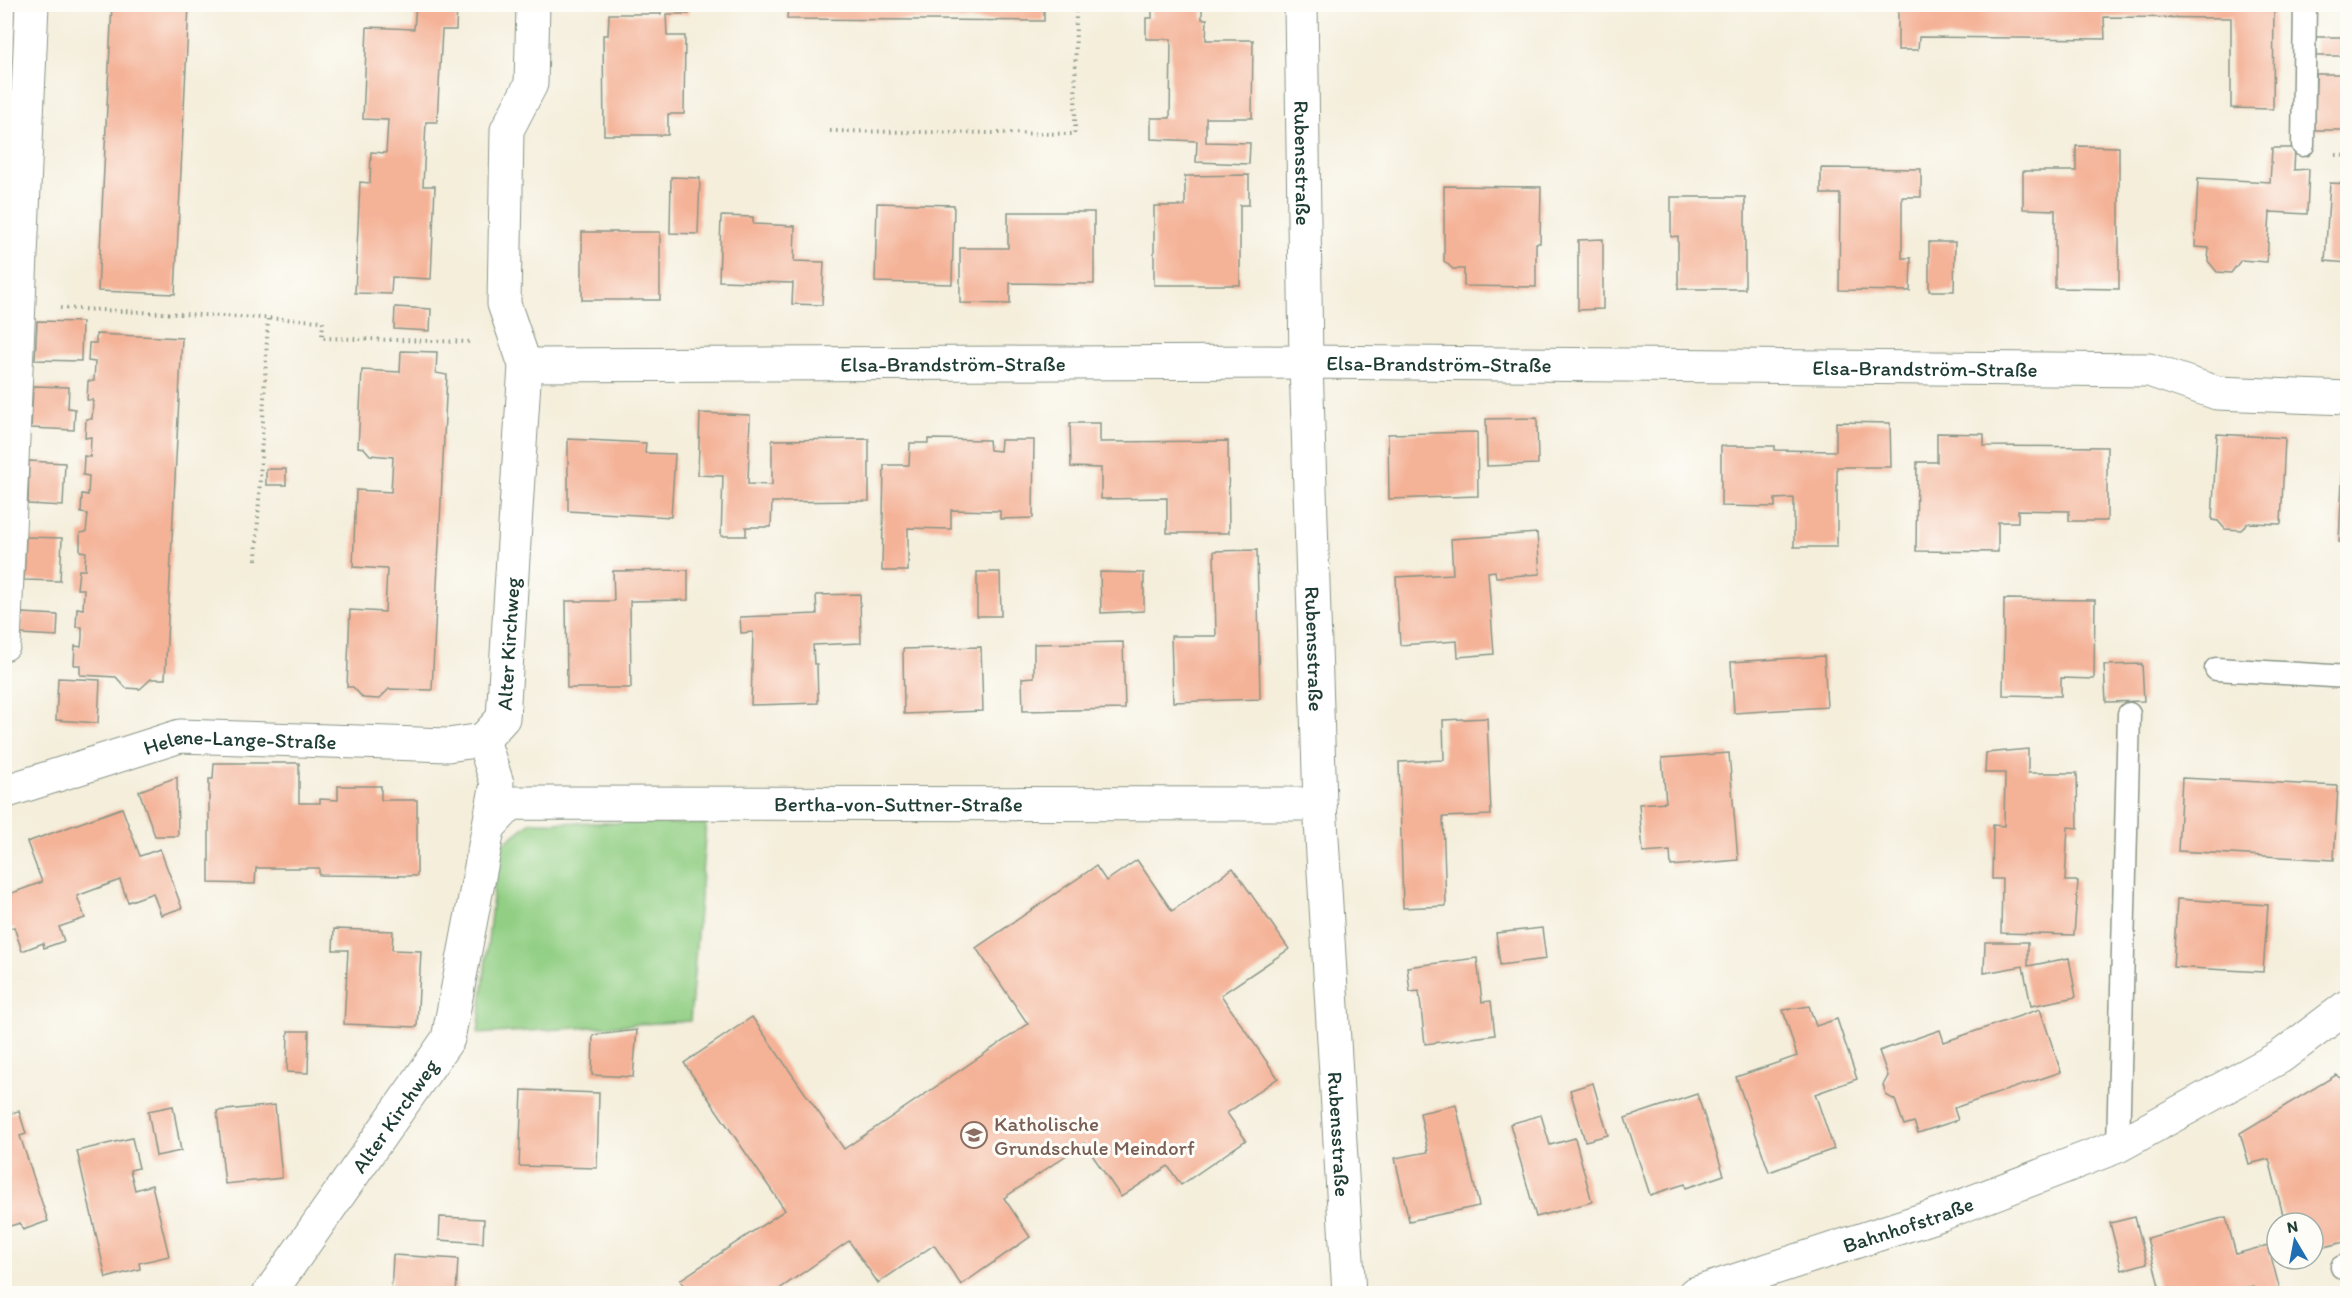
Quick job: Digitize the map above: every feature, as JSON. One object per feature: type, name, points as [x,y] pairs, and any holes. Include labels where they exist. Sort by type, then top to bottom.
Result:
[{"type":"street","points":[[4,644],[15,294],[32,4]]},
{"type":"street","name":"Alter Kirchweg","points":[[269,1293],[448,1039],[497,783],[483,740],[503,718],[521,354],[504,304],[507,130],[531,84],[533,4]]},
{"type":"street","name":"Rubensstraße","points":[[1301,4],[1306,362],[1320,804],[1348,1293]]},
{"type":"street","name":"Elsa-Brandström-Straße","points":[[521,354],[2149,370],[2217,393],[2348,398]]},
{"type":"street","name":"Helene-Lange-Straße","points":[[4,792],[180,736],[448,745],[483,740]]},
{"type":"street","name":"Bertha-von-Suttner-Straße","points":[[489,827],[511,803],[1320,804]]},
{"type":"street","name":"Bahnhofstraße","points":[[1708,1291],[1941,1214],[2118,1146],[2280,1057],[2346,1014]]},
{"type":"lane","points":[[2303,146],[2304,4]]},
{"type":"lane","points":[[2216,669],[2348,677]]},
{"type":"lane","points":[[2118,1146],[2129,714]]},
{"type":"path","points":[[830,131],[1075,134],[1076,4]]},
{"type":"path","points":[[15,294],[322,321],[322,338],[521,354]]},
{"type":"path","points":[[256,560],[268,318]]},
{"type":"green space","points":[[531,822],[706,824],[690,1021],[478,1034],[498,848]]},
{"type":"building","points":[[112,4],[189,5],[175,294],[98,291]]},
{"type":"building","points":[[416,4],[457,4],[456,30],[442,30],[437,122],[426,122],[423,186],[435,186],[431,279],[392,277],[391,294],[355,293],[360,182],[370,183],[371,152],[386,153],[388,120],[363,119],[367,27],[414,29]]},
{"type":"building","points":[[661,4],[689,4],[689,14],[666,14],[667,36],[685,36],[684,114],[668,114],[668,135],[604,135],[603,35],[608,35],[609,14],[661,14]]},
{"type":"building","points":[[788,4],[1044,4],[1044,21],[787,19]]},
{"type":"building","points":[[1152,4],[1202,4],[1202,19],[1207,19],[1206,40],[1253,40],[1252,118],[1206,118],[1206,142],[1250,143],[1249,164],[1196,162],[1197,141],[1151,139],[1151,118],[1170,118],[1171,39],[1146,39],[1146,18],[1152,18]]},
{"type":"building","points":[[1422,4],[1465,4],[1465,9],[1422,9]]},
{"type":"building","points":[[1557,4],[1590,4],[1590,7],[1557,8]]},
{"type":"building","points":[[1682,4],[1703,4],[1703,9],[1682,10]]},
{"type":"building","points":[[1898,4],[2274,4],[2273,109],[2231,108],[2231,18],[2104,17],[2105,39],[1919,37],[1918,50],[1898,50]]},
{"type":"building","points":[[2316,37],[2348,37],[2348,56],[2316,56]]},
{"type":"building","points":[[2316,74],[2348,74],[2348,130],[2315,130]]},
{"type":"building","points":[[2076,146],[2119,147],[2119,289],[2055,288],[2055,210],[2023,209],[2023,171],[2076,171]]},
{"type":"building","points":[[2272,148],[2295,148],[2294,170],[2309,169],[2307,214],[2270,212],[2267,262],[2241,260],[2231,273],[2217,272],[2208,261],[2209,248],[2195,247],[2198,178],[2270,182]]},
{"type":"building","points":[[1821,168],[1921,169],[1921,197],[1902,197],[1902,258],[1911,258],[1910,291],[1839,290],[1840,194],[1821,194]]},
{"type":"building","points":[[1249,175],[1249,205],[1240,205],[1240,285],[1154,285],[1154,206],[1185,206],[1185,176]]},
{"type":"building","points":[[671,177],[700,178],[698,234],[670,233]]},
{"type":"building","points":[[2330,183],[2348,184],[2348,263],[2325,261]]},
{"type":"building","points":[[1444,186],[1541,187],[1540,243],[1536,243],[1536,287],[1464,286],[1464,269],[1453,269],[1444,261]]},
{"type":"building","points":[[1671,197],[1745,197],[1745,289],[1678,289],[1678,236],[1671,237]]},
{"type":"building","points":[[877,203],[954,205],[952,284],[875,282]]},
{"type":"building","points":[[1008,212],[1094,212],[1094,284],[1010,283],[1010,304],[960,303],[960,248],[1008,248]]},
{"type":"building","points":[[721,216],[753,217],[753,224],[795,226],[794,261],[824,262],[822,305],[792,304],[793,283],[719,281]]},
{"type":"building","points":[[582,232],[660,232],[660,300],[582,300]]},
{"type":"building","points":[[1603,239],[1603,309],[1578,310],[1578,240]]},
{"type":"building","points":[[1929,242],[1955,242],[1954,291],[1929,291]]},
{"type":"building","points":[[395,307],[431,309],[430,331],[394,329]]},
{"type":"building","points":[[37,321],[82,322],[81,361],[35,360]]},
{"type":"building","points":[[96,334],[182,338],[165,679],[151,679],[140,689],[126,688],[116,677],[80,675],[80,665],[74,665],[75,646],[81,647],[82,637],[82,627],[76,627],[77,608],[83,609],[84,589],[77,589],[79,570],[85,570],[86,552],[80,551],[80,533],[86,532],[88,514],[81,513],[82,494],[88,495],[89,476],[83,475],[84,456],[90,457],[91,437],[85,438],[86,419],[92,419],[93,400],[87,400],[88,381],[94,381],[95,362],[88,361],[89,343],[96,343]]},
{"type":"building","points":[[401,351],[437,352],[436,373],[447,375],[432,690],[389,689],[379,699],[363,698],[353,687],[347,687],[350,610],[385,612],[387,569],[353,567],[356,490],[391,492],[393,457],[370,455],[364,448],[358,447],[362,370],[400,372]]},
{"type":"building","points":[[33,386],[69,387],[68,408],[75,409],[74,430],[31,428]]},
{"type":"building","points":[[700,413],[750,415],[748,484],[772,485],[772,440],[869,439],[869,501],[772,502],[771,527],[746,527],[746,536],[721,536],[723,476],[698,475]]},
{"type":"building","points":[[1537,418],[1538,464],[1487,466],[1486,419]]},
{"type":"building","points":[[1836,422],[1890,423],[1891,467],[1837,467],[1837,547],[1794,547],[1794,498],[1775,499],[1775,507],[1721,506],[1721,446],[1775,446],[1775,450],[1836,451]]},
{"type":"building","points":[[1070,423],[1100,423],[1100,442],[1228,441],[1229,533],[1167,533],[1167,498],[1101,499],[1101,468],[1071,467]]},
{"type":"building","points":[[1477,432],[1478,496],[1389,499],[1388,434]]},
{"type":"building","points":[[1937,433],[1984,434],[1984,446],[2107,447],[2107,521],[2069,521],[2069,511],[2018,510],[2018,522],[1998,522],[1998,552],[1916,551],[1917,462],[1937,462]]},
{"type":"building","points":[[2217,434],[2285,438],[2281,524],[2248,523],[2241,530],[2225,529],[2218,521],[2212,520]]},
{"type":"building","points":[[568,439],[646,443],[645,453],[675,454],[671,517],[568,511]]},
{"type":"building","points":[[928,439],[989,440],[990,450],[1000,451],[1001,440],[1034,440],[1033,518],[1000,519],[1000,511],[951,510],[951,529],[908,528],[908,571],[882,571],[884,465],[909,465],[910,443],[928,443]]},
{"type":"building","points":[[2344,440],[2348,440],[2348,543],[2339,542]]},
{"type":"building","points":[[29,461],[65,463],[63,506],[28,504]]},
{"type":"building","points":[[266,469],[286,469],[286,485],[266,485]]},
{"type":"building","points":[[1537,533],[1540,574],[1496,577],[1495,571],[1488,572],[1494,654],[1458,657],[1457,641],[1400,645],[1396,577],[1453,574],[1451,539]]},
{"type":"building","points":[[26,537],[62,538],[60,581],[24,580]]},
{"type":"building","points":[[1257,550],[1260,699],[1173,702],[1171,636],[1216,636],[1214,551]]},
{"type":"building","points":[[688,570],[688,600],[630,601],[631,688],[567,688],[566,601],[614,601],[613,571]]},
{"type":"building","points":[[977,572],[1000,572],[1001,616],[977,616]]},
{"type":"building","points":[[1100,572],[1144,573],[1144,611],[1101,613]]},
{"type":"building","points":[[860,594],[861,643],[813,645],[814,664],[817,664],[818,703],[751,705],[753,632],[741,633],[740,617],[817,614],[816,595]]},
{"type":"building","points":[[2004,599],[2095,600],[2094,679],[2061,678],[2061,696],[2003,695]]},
{"type":"building","points":[[22,613],[58,615],[57,636],[21,634]]},
{"type":"building","points":[[1123,642],[1125,709],[1023,711],[1022,678],[1034,677],[1034,644]]},
{"type":"building","points":[[981,647],[983,711],[904,714],[903,649]]},
{"type":"building","points":[[1824,656],[1827,707],[1734,713],[1731,662]]},
{"type":"building","points":[[2142,664],[2144,701],[2106,702],[2104,665]]},
{"type":"building","points":[[58,678],[100,680],[98,723],[56,720]]},
{"type":"building","points":[[1487,718],[1491,815],[1443,817],[1446,906],[1403,908],[1399,762],[1444,760],[1443,720]]},
{"type":"building","points":[[2028,749],[2028,773],[2077,773],[2078,828],[2068,827],[2065,881],[2078,881],[2074,935],[2001,933],[2002,879],[1992,879],[1993,825],[2004,826],[2005,773],[1985,773],[1986,753]]},
{"type":"building","points":[[1729,753],[1738,860],[1671,866],[1670,851],[1643,853],[1639,804],[1666,802],[1662,758]]},
{"type":"building","points":[[214,763],[299,763],[299,803],[320,803],[320,799],[338,800],[338,786],[381,786],[381,800],[417,800],[417,876],[319,875],[319,868],[256,868],[255,884],[209,883],[209,779],[213,779]]},
{"type":"building","points":[[177,777],[178,836],[155,836],[139,791]]},
{"type":"building","points":[[2182,778],[2338,786],[2334,860],[2178,851]]},
{"type":"building","points":[[122,808],[140,856],[160,849],[182,908],[161,915],[153,893],[128,902],[120,880],[77,896],[85,918],[59,927],[64,941],[44,948],[43,943],[22,951],[14,927],[4,930],[4,896],[42,882],[27,842]]},
{"type":"building","points":[[1137,860],[1172,911],[1233,868],[1289,949],[1221,995],[1278,1078],[1227,1113],[1246,1140],[1181,1185],[1168,1166],[1121,1197],[1084,1143],[1004,1198],[1030,1237],[961,1285],[934,1245],[878,1283],[849,1241],[772,1294],[689,1294],[680,1280],[785,1210],[684,1063],[752,1017],[844,1149],[1028,1024],[976,948],[1096,866],[1106,881]]},
{"type":"building","points":[[2177,899],[2268,905],[2263,972],[2173,967]]},
{"type":"building","points":[[1542,928],[1546,959],[1500,965],[1496,933]]},
{"type":"building","points":[[334,929],[393,931],[392,950],[421,951],[417,1027],[344,1024],[348,950],[333,950]]},
{"type":"building","points":[[1985,942],[2028,942],[2028,966],[2069,958],[2076,997],[2031,1006],[2023,966],[1984,973]]},
{"type":"building","points":[[1477,958],[1482,1002],[1491,1001],[1495,1035],[1425,1044],[1419,991],[1410,992],[1407,967]]},
{"type":"building","points":[[1809,1006],[1816,1026],[1837,1019],[1857,1079],[1815,1094],[1834,1149],[1769,1172],[1736,1077],[1797,1056],[1783,1010]]},
{"type":"building","points":[[2040,1009],[2061,1072],[1954,1108],[1958,1120],[1918,1133],[1914,1122],[1904,1125],[1895,1100],[1886,1095],[1883,1085],[1888,1076],[1879,1051],[1940,1030],[1944,1042]]},
{"type":"building","points":[[637,1030],[633,1077],[592,1075],[593,1035]]},
{"type":"building","points":[[288,1031],[309,1031],[308,1073],[287,1072]]},
{"type":"building","points":[[2336,1075],[2348,1082],[2348,1241],[2325,1247],[2325,1211],[2282,1211],[2269,1159],[2249,1164],[2240,1133]]},
{"type":"building","points":[[1593,1083],[1608,1135],[1585,1141],[1570,1090]]},
{"type":"building","points":[[522,1090],[599,1093],[597,1168],[519,1166]]},
{"type":"building","points":[[1697,1094],[1724,1175],[1686,1188],[1685,1184],[1650,1195],[1625,1118]]},
{"type":"building","points":[[275,1105],[282,1178],[225,1184],[217,1111]]},
{"type":"building","points":[[1456,1105],[1479,1206],[1409,1221],[1395,1158],[1428,1152],[1420,1113]]},
{"type":"building","points":[[173,1106],[181,1151],[156,1156],[148,1111]]},
{"type":"building","points":[[19,1111],[26,1134],[20,1136],[48,1221],[23,1230],[20,1223],[4,1228],[4,1115]]},
{"type":"building","points":[[1541,1115],[1550,1145],[1575,1138],[1592,1202],[1536,1217],[1510,1124]]},
{"type":"building","points":[[132,1138],[139,1168],[130,1170],[135,1190],[152,1185],[169,1256],[139,1263],[140,1269],[106,1278],[77,1151]]},
{"type":"building","points":[[440,1217],[484,1219],[483,1243],[439,1240]]},
{"type":"building","points":[[2135,1217],[2147,1263],[2122,1270],[2110,1223]]},
{"type":"building","points":[[2226,1217],[2236,1254],[2265,1246],[2265,1271],[2275,1271],[2281,1294],[2254,1294],[2253,1286],[2225,1294],[2161,1294],[2147,1238]]},
{"type":"building","points":[[393,1255],[458,1259],[456,1294],[391,1294]]},
{"type":"place","name":"Katholische Grundschule Meindorf","points":[[974,1135]]}]
